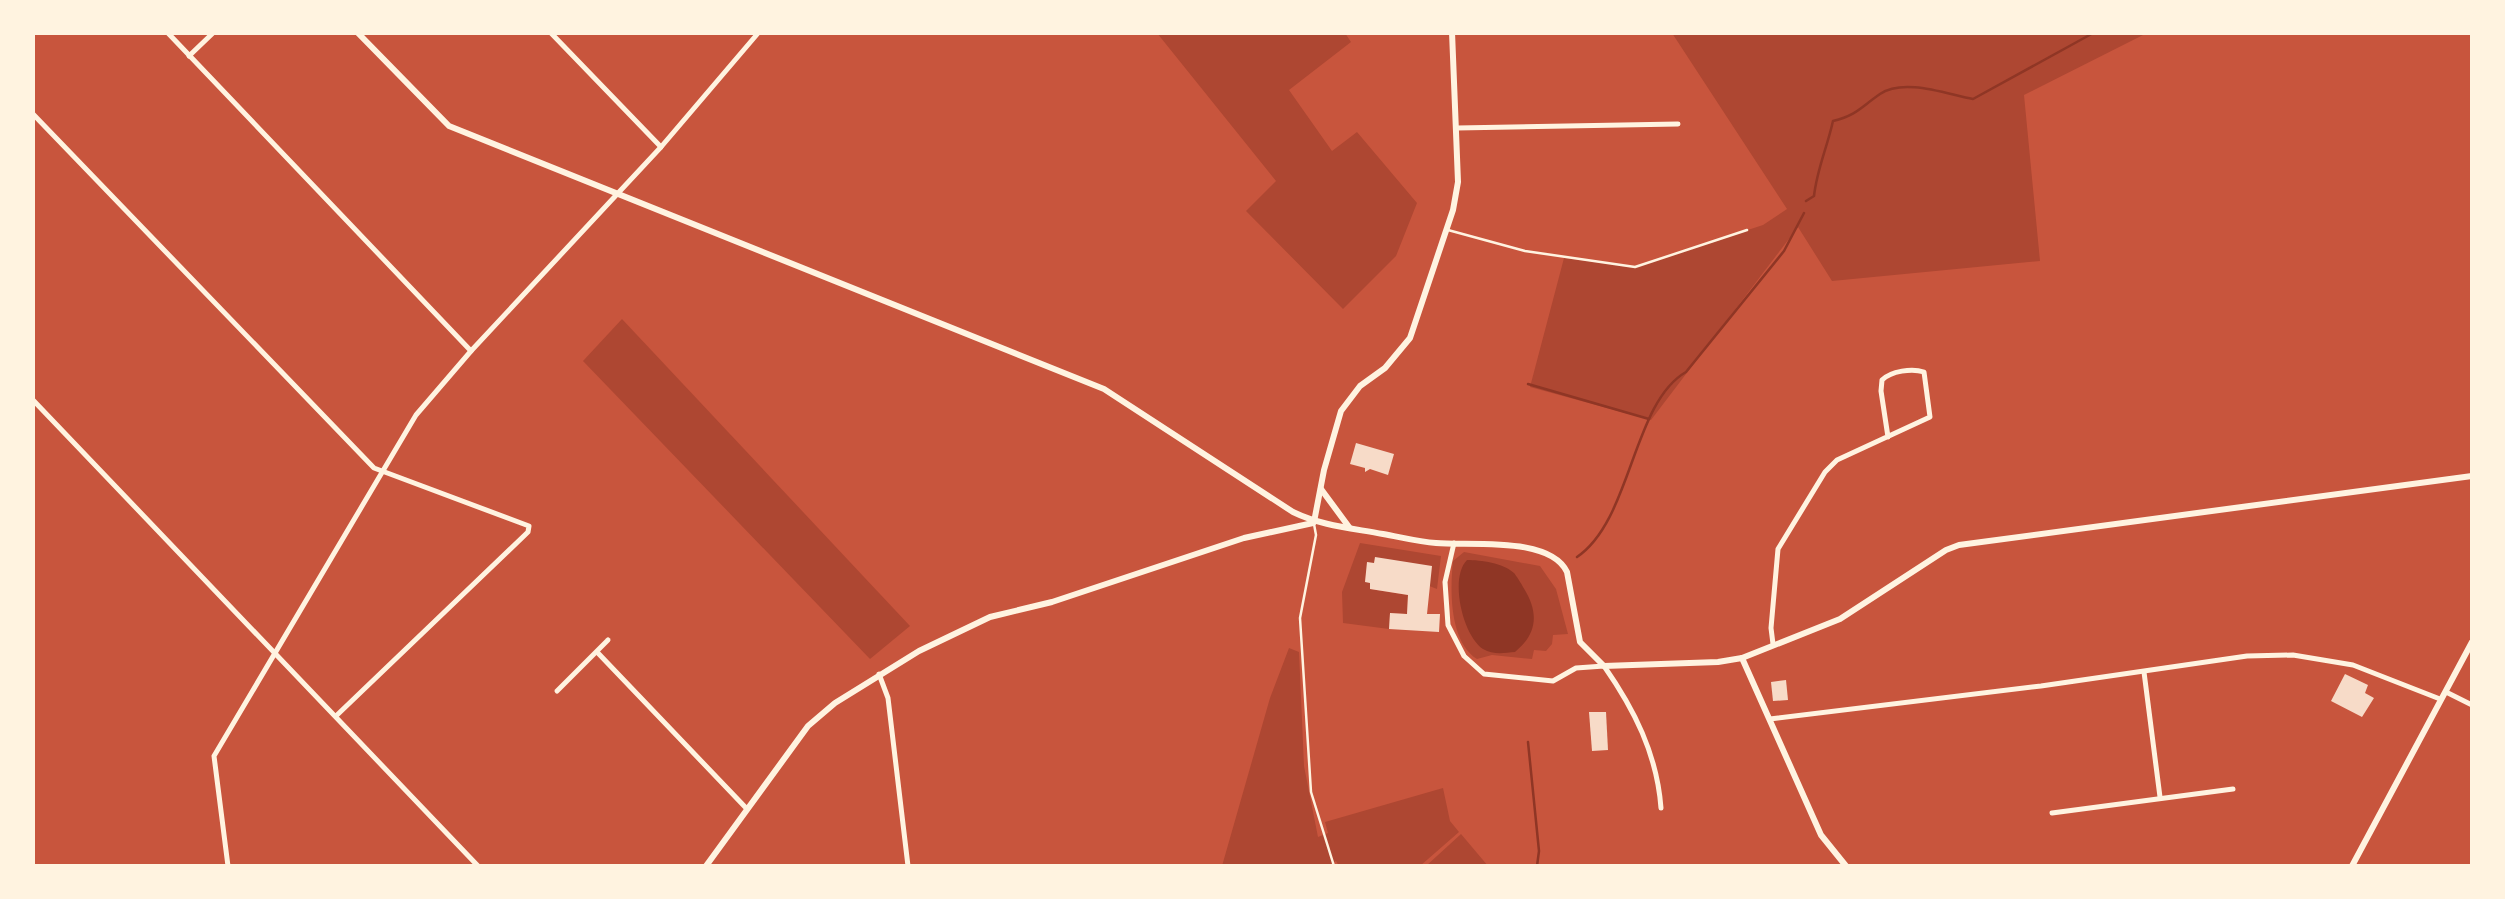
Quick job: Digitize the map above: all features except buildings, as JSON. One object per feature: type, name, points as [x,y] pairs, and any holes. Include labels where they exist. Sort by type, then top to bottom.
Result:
[{"type":"street","points":[[167,32],[471,351]]},
{"type":"street","points":[[189,56],[214,32]]},
{"type":"street","points":[[357,32],[449,126],[1104,389],[1314,522],[1437,543],[1515,547],[1560,561],[1567,572],[1580,642],[1604,666],[1635,713],[1655,766],[1661,808]]},
{"type":"street","points":[[550,32],[661,147]]},
{"type":"street","points":[[228,866],[214,756],[424,405],[661,147],[759,32]]},
{"type":"street","points":[[706,866],[808,726],[834,703],[942,637],[990,618],[1052,602],[1244,538],[1304,528],[1314,522],[1340,411],[1410,338],[1447,230],[1458,182],[1452,32]]},
{"type":"street","points":[[32,113],[374,468],[529,526],[528,532],[336,716]]},
{"type":"street","points":[[1457,128],[1678,124]]},
{"type":"street","points":[[1773,644],[1771,628],[1780,540],[1830,465],[1930,417],[1924,372],[1893,373],[1882,380],[1880,390],[1888,437]]},
{"type":"street","points":[[32,399],[478,866]]},
{"type":"street","points":[[1454,543],[1445,579],[1445,599],[1450,632],[1464,656],[1484,674],[1553,681],[1576,668],[1742,658],[1840,620],[1959,545],[2472,476]]},
{"type":"street","points":[[1320,488],[1350,529]]},
{"type":"street","points":[[557,691],[608,640]]},
{"type":"street","points":[[2352,866],[2472,642]]},
{"type":"street","points":[[597,652],[749,812]]},
{"type":"street","points":[[1770,719],[2229,657],[2307,656],[2353,664],[2472,705]]},
{"type":"street","points":[[1742,658],[1821,835],[1846,866]]},
{"type":"street","points":[[2144,671],[2160,798]]},
{"type":"street","points":[[879,674],[888,698],[908,866]]},
{"type":"street","points":[[2052,814],[2233,789]]},
{"type":"lane","points":[[1447,230],[1525,252],[1635,267],[1747,230]]},
{"type":"lane","points":[[1314,522],[1316,536],[1300,618],[1304,705],[1312,792],[1334,866]]},
{"type":"shaded area","points":[[1157,33],[1345,33],[1351,42],[1289,90],[1332,151],[1357,132],[1417,203],[1396,256],[1343,309],[1246,211],[1276,181]]},
{"type":"shaded area","points":[[1672,33],[2147,33],[2024,95],[2040,261],[1832,281],[1798,227],[1651,420],[1530,387],[1564,258],[1635,267],[1763,225],[1787,209]]},
{"type":"shaded area","points":[[622,319],[910,626],[870,659],[583,361]]},
{"type":"shaded area","points":[[1360,543],[1441,556],[1437,589],[1368,562],[1365,581],[1370,583],[1370,589],[1408,595],[1407,614],[1390,613],[1389,629],[1343,623],[1342,592]]},
{"type":"shaded area","points":[[1464,552],[1540,566],[1556,589],[1568,634],[1553,635],[1546,651],[1534,650],[1532,659],[1492,655],[1477,659],[1461,640],[1453,614],[1453,561]]},
{"type":"shaded area","points":[[1467,560],[1509,570],[1528,596],[1534,622],[1523,645],[1515,652],[1487,651],[1470,632],[1459,593],[1459,580]]},
{"type":"shaded area","points":[[1289,648],[1299,652],[1304,766],[1318,837],[1328,833],[1325,822],[1443,788],[1450,821],[1459,832],[1420,866],[1339,866],[1336,861],[1327,866],[1222,866],[1270,698]]},
{"type":"shaded area","points":[[1461,834],[1488,866],[1426,866]]},
{"type":"waterway","points":[[1806,201],[1814,196],[1833,121],[1853,113],[1880,94],[1901,87],[1973,99],[2095,32]]},
{"type":"waterway","points":[[1577,557],[1595,540],[1610,517],[1642,434],[1668,387],[1686,372],[1784,251],[1804,213]]},
{"type":"waterway","points":[[1528,384],[1649,419]]},
{"type":"waterway","points":[[1528,742],[1539,851],[1537,866]]}]
